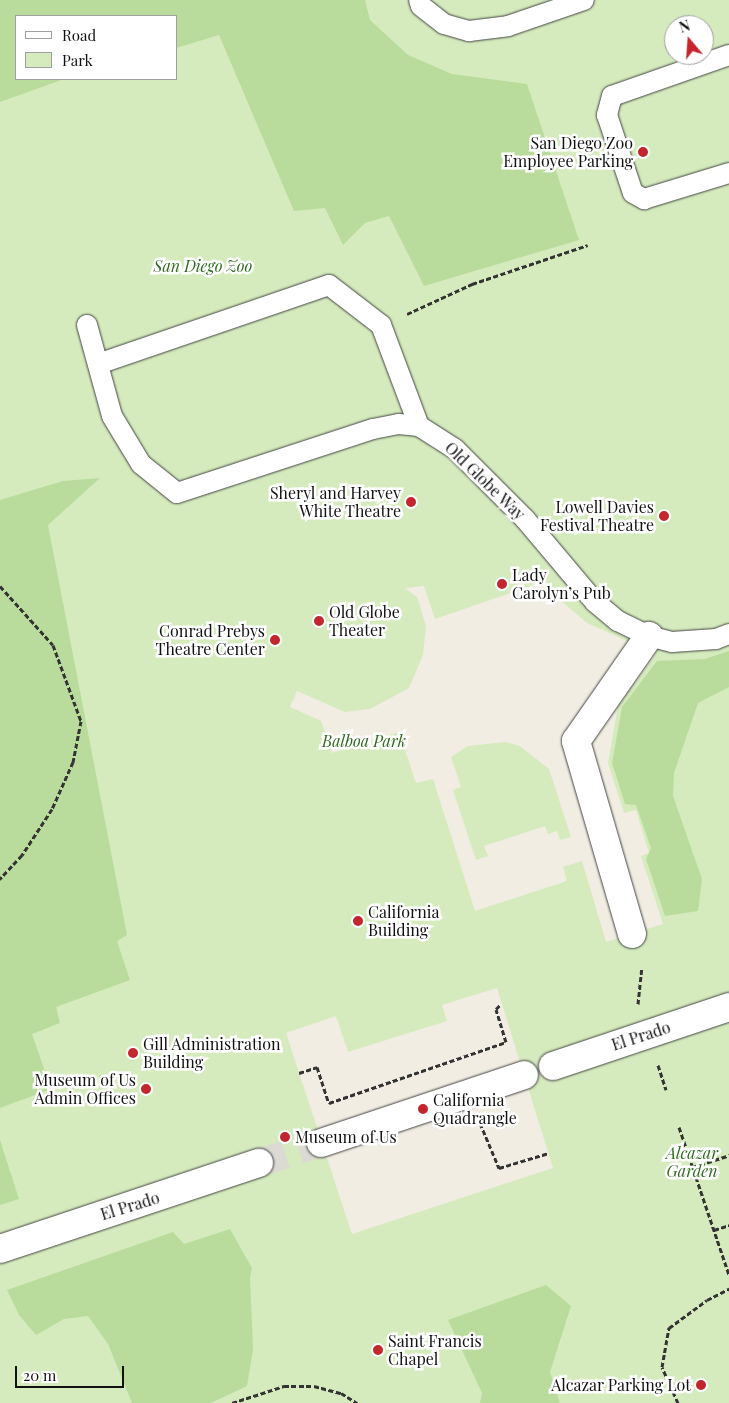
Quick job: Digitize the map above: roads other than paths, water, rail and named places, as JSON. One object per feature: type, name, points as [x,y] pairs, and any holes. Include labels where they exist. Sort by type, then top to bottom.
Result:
[{"type":"street","points":[[632,934],[576,741],[649,636]]},
{"type":"street","name":"El Prado","points":[[553,1066],[729,1007]]},
{"type":"street","points":[[321,1143],[524,1075]]},
{"type":"street","name":"El Prado","points":[[0,1248],[259,1163]]},
{"type":"lane","points":[[419,0],[421,6],[444,24],[469,31],[508,26],[584,0]]},
{"type":"lane","points":[[729,56],[612,96],[607,115],[633,193],[644,200],[729,172]]},
{"type":"lane","points":[[87,325],[98,364],[329,285],[381,325],[419,426]]},
{"type":"lane","name":"Old Globe Way","points":[[98,364],[112,416],[132,452],[141,464],[177,493],[373,429],[399,424],[419,426],[456,449],[525,519],[595,602],[618,621],[649,636],[672,642],[716,639],[729,634]]},
{"type":"tunnel","points":[[259,1163],[321,1143]]},
{"type":"place","name":"San Diego Zoo Employee Parking","points":[[643,152]]},
{"type":"place","name":"Sheryl and Harvey White Theatre","points":[[411,502]]},
{"type":"place","name":"Lowell Davies Festival Theatre","points":[[664,516]]},
{"type":"place","name":"Lady Carolyn’s Pub","points":[[502,584]]},
{"type":"place","name":"Old Globe Theater","points":[[319,621]]},
{"type":"place","name":"Conrad Prebys Theatre Center","points":[[275,640]]},
{"type":"place","name":"California Building","points":[[358,921]]},
{"type":"place","name":"Gill Administration Building","points":[[133,1053]]},
{"type":"place","name":"Museum of Us Admin Offices","points":[[146,1089]]},
{"type":"place","name":"California Quadrangle","points":[[423,1109]]},
{"type":"place","name":"Museum of Us","points":[[285,1137]]},
{"type":"place","name":"Saint Francis Chapel","points":[[378,1350]]},
{"type":"place","name":"Alcazar Parking Lot","points":[[701,1385]]},
{"type":"park label","name":"San Diego Zoo","points":[[203,266]]},
{"type":"park label","name":"Balboa Park","points":[[364,741]]},
{"type":"park label","name":"Alcazar Garden","points":[[692,1162]]}]
